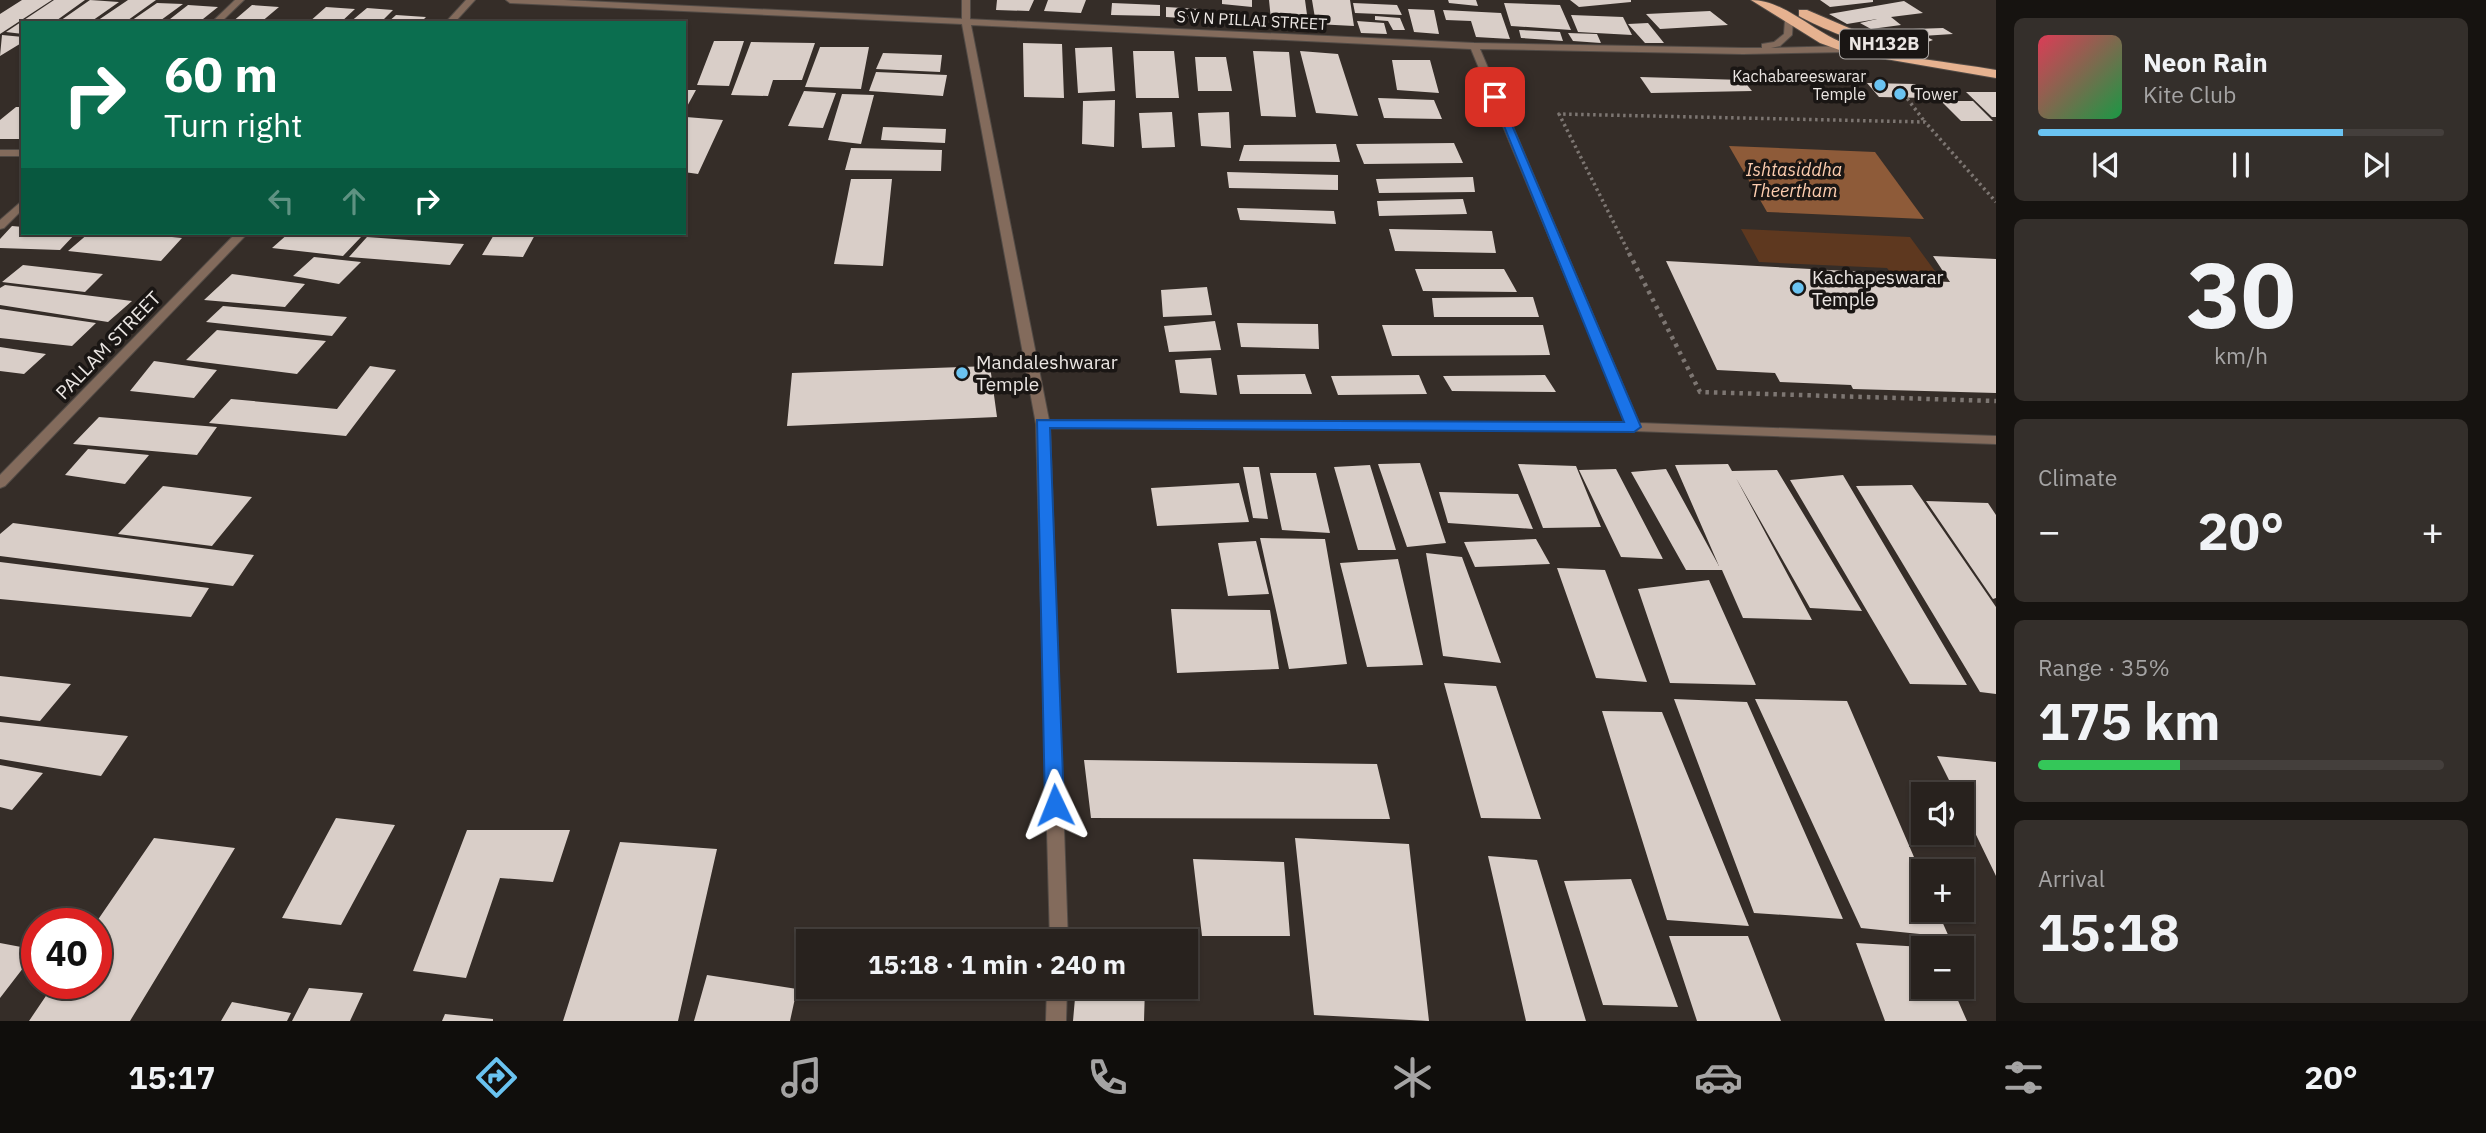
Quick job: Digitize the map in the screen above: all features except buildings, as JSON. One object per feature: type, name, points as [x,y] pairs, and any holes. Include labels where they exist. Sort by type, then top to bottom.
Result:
[{"type":"highway","name":"NH132B","points":[[1757,0],[1789,20],[1849,49],[1996,75]]},
{"type":"highway","name":"NH132B","points":[[1781,0],[1818,22],[1866,41],[1996,64]]},
{"type":"street","points":[[217,21],[240,0]]},
{"type":"street","points":[[451,21],[471,0]]},
{"type":"street","name":"S V N PILLAI STREET","points":[[510,0],[1474,46],[1743,51],[1849,49],[1866,41]]},
{"type":"street","points":[[965,0],[966,22],[1043,424],[1059,929]]},
{"type":"street","points":[[1743,51],[1777,44],[1788,34],[1789,20]]},
{"type":"street","points":[[1474,46],[1634,427]]},
{"type":"street","points":[[0,153],[21,153]]},
{"type":"street","points":[[0,226],[21,205]]},
{"type":"street","name":"PALLAM STREET","points":[[0,483],[240,235]]},
{"type":"street","points":[[1043,424],[1634,427],[1996,440]]},
{"type":"street","points":[[1056,1021],[1057,999]]},
{"type":"path","points":[[1996,202],[1925,122],[1559,114],[1700,392],[1996,401]]},
{"type":"shaded area","points":[[1741,229],[1910,237],[1940,278],[1893,276],[1887,268],[1759,262]]},
{"type":"water","name":"Ishtasiddha Theertham","points":[[1729,146],[1875,152],[1924,219],[1767,212]]},
{"type":"place","name":"Kachabareeswarar Temple","points":[[1880,85]]},
{"type":"place","name":"Tower","points":[[1900,94]]},
{"type":"place","name":"Kachapeswarar Temple","points":[[1798,288]]},
{"type":"place","name":"Mandaleshwarar Temple","points":[[962,373]]},
{"type":"route","points":[[1055,805],[1043,424],[1634,427],[1495,97]]}]
